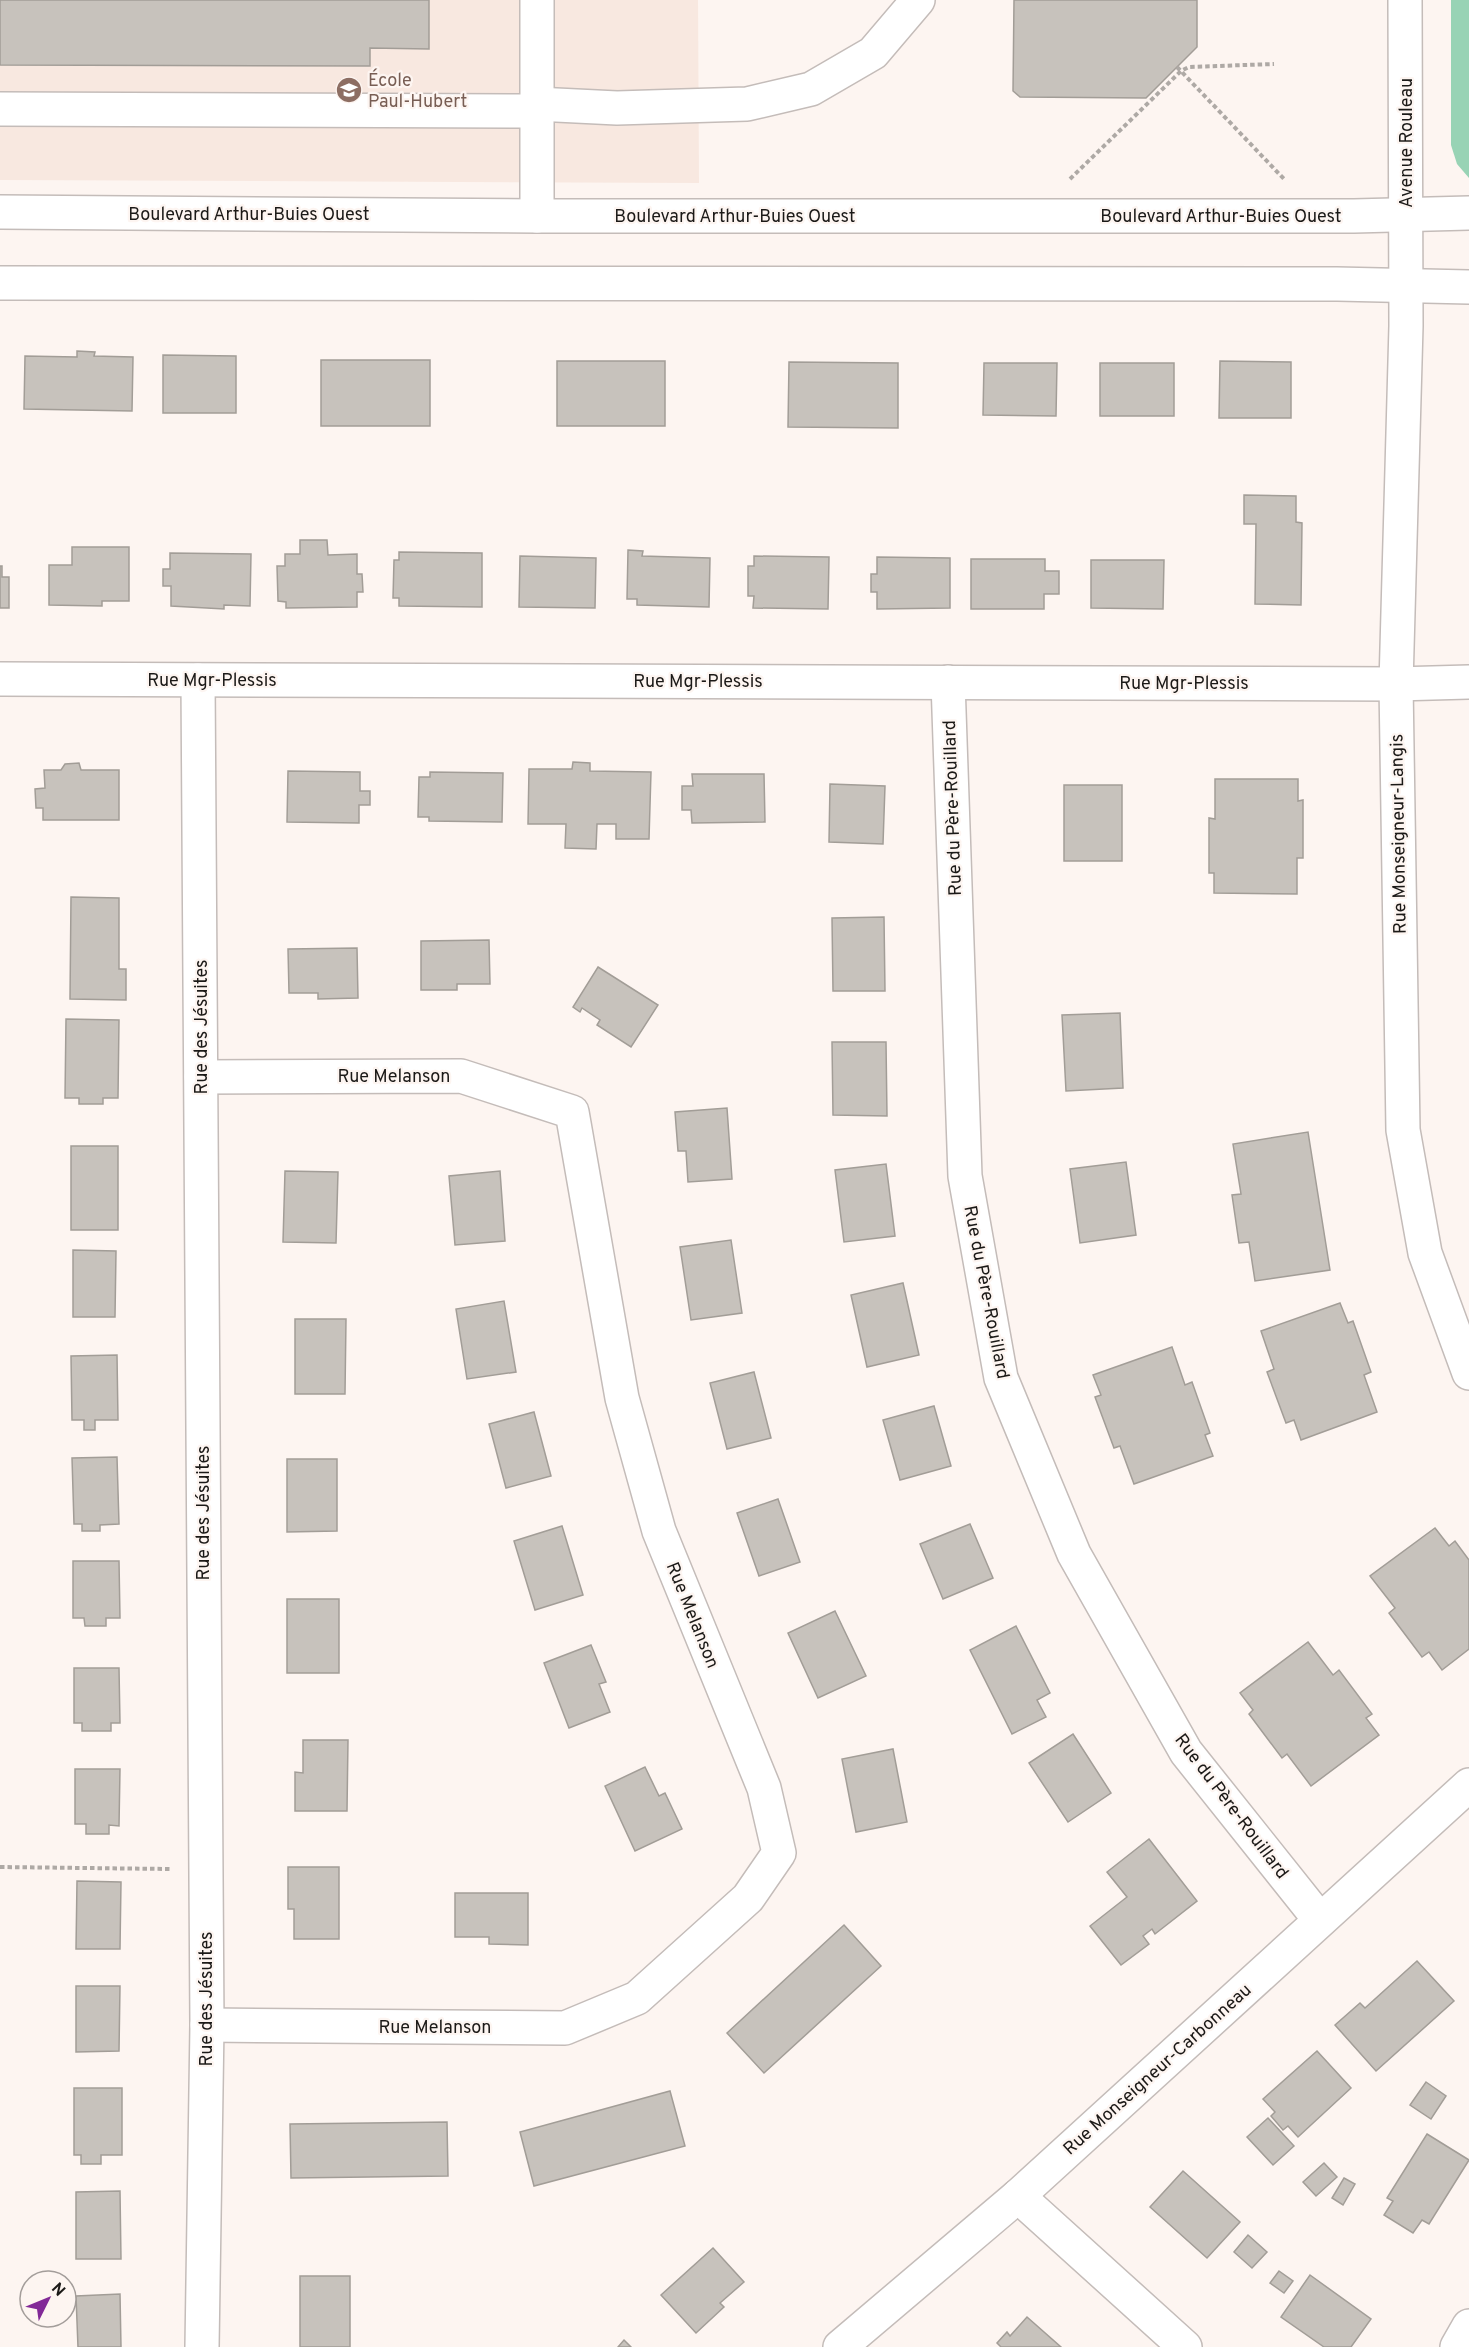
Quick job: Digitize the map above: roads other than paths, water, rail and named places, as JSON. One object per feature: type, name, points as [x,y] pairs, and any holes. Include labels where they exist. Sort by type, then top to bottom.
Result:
[{"type":"street","points":[[537,0],[537,216]]},
{"type":"street","points":[[0,109],[617,108],[747,104],[811,89],[873,53],[918,0]]},
{"type":"street","name":"Avenue Rouleau","points":[[1405,0],[1407,215],[1405,285]]},
{"type":"street","name":"Boulevard Arthur-Buies Ouest","points":[[0,212],[537,216],[1289,216],[1469,213]]},
{"type":"street","points":[[0,283],[1337,284],[1469,287]]},
{"type":"street","name":"Rue Monseigneur-Langis","points":[[1405,285],[1406,326],[1396,684],[1403,1130],[1425,1253],[1469,1373]]},
{"type":"street","name":"Rue Mgr-Plessis","points":[[0,679],[1396,684],[1469,682]]},
{"type":"street","name":"Rue des Jésuites","points":[[198,680],[207,2025],[202,2347]]},
{"type":"street","name":"Rue du Père-Rouillard","points":[[948,682],[965,1176],[1001,1378],[1074,1554],[1186,1752],[1320,1920]]},
{"type":"street","name":"Rue Melanson","points":[[201,1077],[461,1076],[572,1112],[622,1398],[659,1532],[764,1788],[779,1853],[748,1898],[637,1998],[565,2028],[207,2025]]},
{"type":"street","name":"Rue Monseigneur-Carbonneau","points":[[840,2347],[1018,2196],[1469,1785]]},
{"type":"street","points":[[1018,2196],[1185,2347]]},
{"type":"street","points":[[1457,2347],[1469,2326]]},
{"type":"place","name":"École Paul-Hubert","points":[[349,90]]}]
